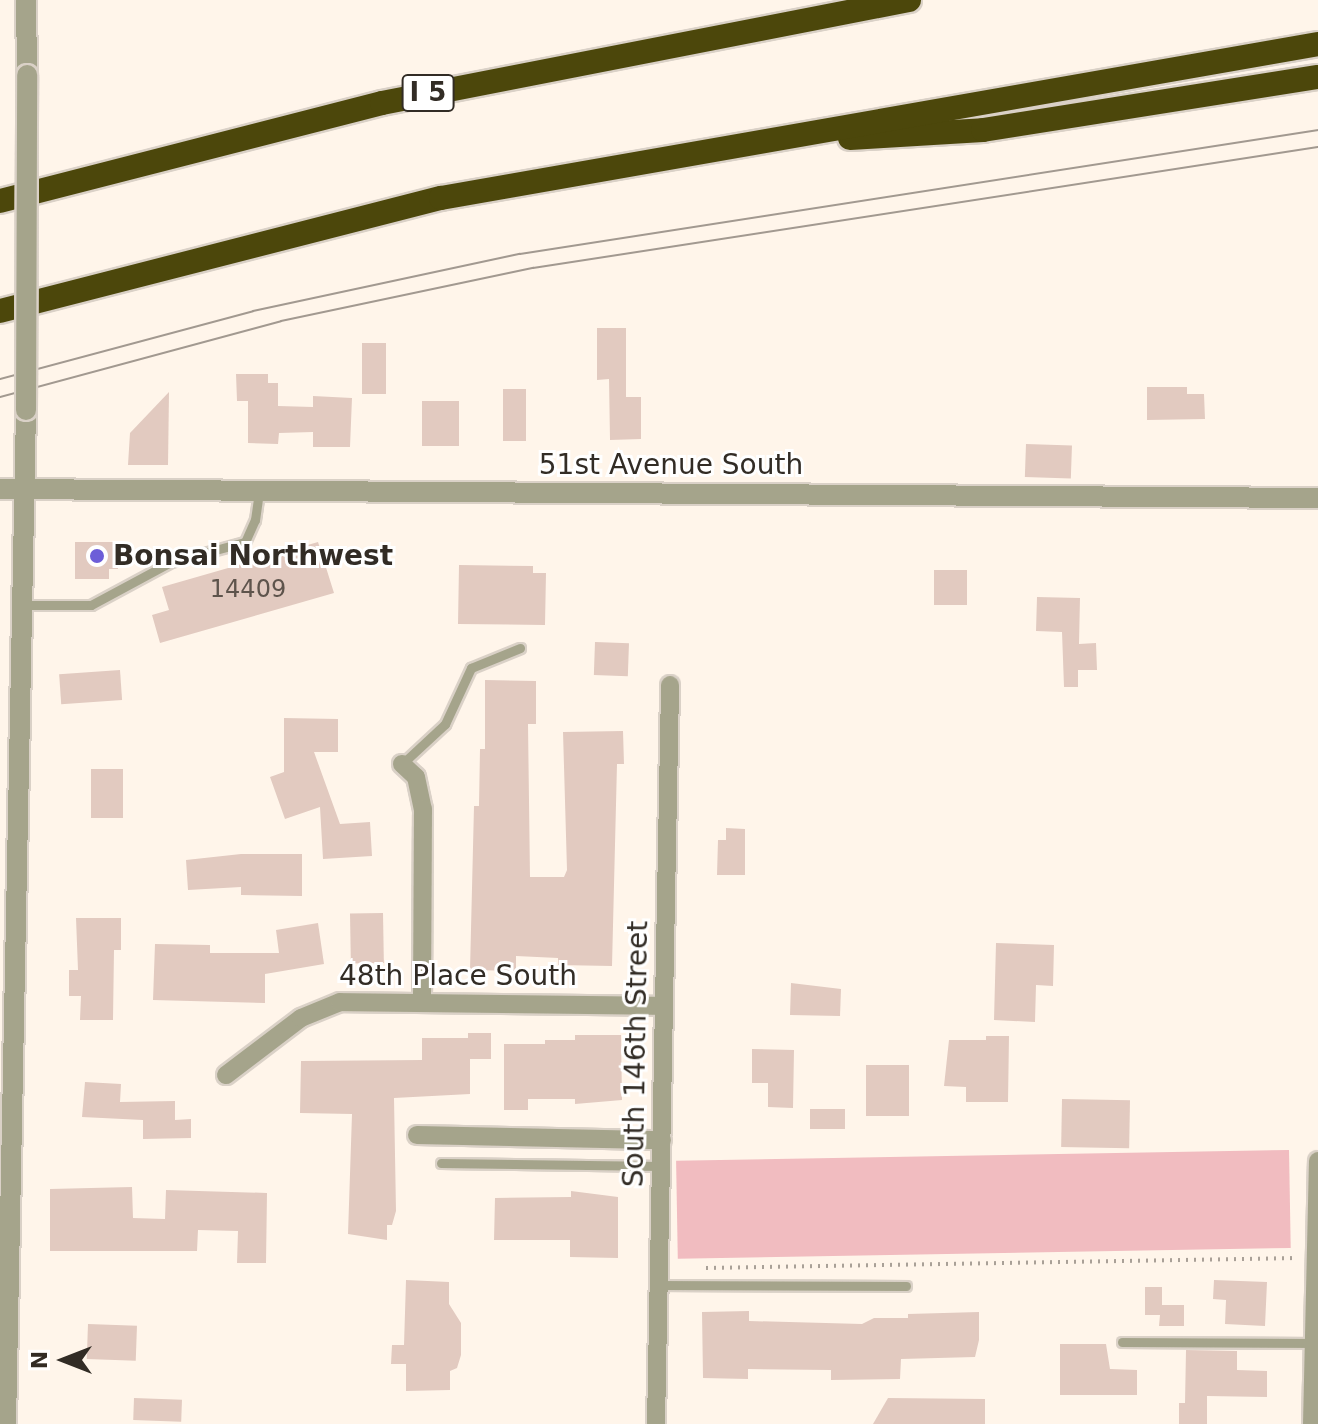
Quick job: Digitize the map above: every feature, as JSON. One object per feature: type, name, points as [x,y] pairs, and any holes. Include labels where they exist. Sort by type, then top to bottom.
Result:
[{"type":"highway","points":[[861,8],[892,0]]},
{"type":"highway","name":"I 5","points":[[0,201],[382,103],[909,0]]},
{"type":"highway","points":[[0,311],[441,198],[728,145],[1318,44]]},
{"type":"highway","points":[[728,145],[983,130],[1318,77]]},
{"type":"street","points":[[6,1424],[5,1136],[26,410],[26,0]]},
{"type":"street","name":"51st Avenue South","points":[[0,489],[1318,498]]},
{"type":"street","name":"South 146th Street","points":[[656,1424],[670,685]]},
{"type":"street","points":[[402,764],[416,777],[423,809],[422,1000]]},
{"type":"street","name":"48th Place South","points":[[226,1075],[321,1005],[422,1000],[664,1006]]},
{"type":"street","points":[[417,1135],[662,1140]]},
{"type":"street","points":[[1312,1424],[1315,1385],[1313,1258],[1318,1161]]},
{"type":"lane","points":[[22,605],[91,605],[171,562],[245,542],[255,520],[259,490]]},
{"type":"lane","points":[[402,764],[445,724],[471,668],[520,648]]},
{"type":"lane","points":[[441,1163],[661,1166]]},
{"type":"lane","points":[[659,1277],[906,1286]]},
{"type":"lane","points":[[1122,1342],[1312,1343]]},
{"type":"path","points":[[659,1277],[1313,1258]]},
{"type":"shaded area","points":[[1289,1150],[1291,1248],[678,1259],[676,1161]]},
{"type":"building","points":[[597,328],[626,328],[626,397],[641,397],[641,439],[610,440],[609,379],[597,380]]},
{"type":"building","points":[[362,343],[386,343],[386,394],[362,394]]},
{"type":"building","points":[[236,374],[268,374],[268,383],[278,383],[278,406],[313,407],[313,396],[352,398],[350,447],[313,447],[313,432],[279,433],[278,444],[248,443],[248,401],[237,401]]},
{"type":"building","points":[[1147,387],[1187,387],[1187,394],[1204,394],[1205,419],[1147,420]]},
{"type":"building","points":[[503,389],[526,389],[526,441],[503,441]]},
{"type":"building","points":[[169,392],[168,465],[128,465],[130,433]]},
{"type":"building","points":[[422,401],[459,401],[459,446],[422,446]]},
{"type":"building","points":[[1026,444],[1072,446],[1071,479],[1025,477]]},
{"type":"building","name":"Bonsai Northwest","points":[[75,542],[118,542],[118,569],[109,569],[109,579],[75,579]]},
{"type":"building","points":[[318,542],[334,593],[160,643],[152,615],[169,610],[162,587]]},
{"type":"building","points":[[459,565],[533,566],[533,573],[546,573],[545,625],[458,624]]},
{"type":"building","points":[[934,570],[967,570],[967,605],[934,605]]},
{"type":"building","points":[[1037,597],[1080,598],[1079,644],[1096,643],[1097,670],[1078,670],[1078,687],[1064,687],[1062,632],[1036,631]]},
{"type":"building","points":[[595,642],[629,643],[628,676],[594,675]]},
{"type":"building","points":[[120,670],[122,700],[61,704],[59,674]]},
{"type":"building","points":[[485,680],[536,681],[536,724],[528,724],[530,877],[564,877],[567,870],[563,732],[623,731],[624,764],[617,764],[612,966],[558,965],[558,958],[516,956],[516,971],[470,970],[474,806],[479,806],[480,749],[485,749]]},
{"type":"building","points":[[284,718],[338,719],[338,752],[314,752],[340,824],[370,822],[372,856],[323,859],[320,807],[285,819],[270,777],[284,772]]},
{"type":"building","points":[[91,769],[123,769],[123,818],[91,818]]},
{"type":"building","points":[[726,828],[745,829],[745,875],[717,875],[718,840],[726,840]]},
{"type":"building","points":[[241,854],[302,854],[302,896],[241,895],[241,887],[188,890],[186,860]]},
{"type":"building","points":[[383,913],[384,963],[351,964],[350,914]]},
{"type":"building","points":[[76,918],[121,918],[121,950],[114,950],[113,1020],[80,1020],[81,996],[69,996],[69,970],[78,970]]},
{"type":"building","points":[[318,923],[324,964],[265,974],[265,1003],[153,1000],[155,944],[210,945],[210,953],[279,953],[276,930]]},
{"type":"building","points":[[996,943],[1054,945],[1053,986],[1036,985],[1035,1022],[994,1020]]},
{"type":"building","points":[[791,983],[841,989],[840,1016],[790,1015]]},
{"type":"building","points":[[468,1033],[491,1033],[491,1059],[470,1059],[470,1094],[394,1098],[396,1211],[392,1225],[387,1225],[387,1240],[348,1234],[352,1114],[300,1113],[301,1061],[422,1060],[422,1038],[468,1038]]},
{"type":"building","points":[[575,1035],[621,1035],[622,1100],[575,1104],[575,1099],[528,1099],[528,1110],[504,1110],[504,1044],[545,1044],[545,1040],[575,1040]]},
{"type":"building","points":[[986,1036],[1009,1036],[1008,1102],[966,1102],[966,1087],[944,1086],[949,1040],[986,1040]]},
{"type":"building","points":[[752,1049],[794,1050],[793,1108],[768,1107],[768,1083],[752,1083]]},
{"type":"building","points":[[866,1065],[909,1065],[909,1116],[866,1116]]},
{"type":"building","points":[[85,1082],[121,1084],[120,1102],[175,1101],[175,1120],[191,1119],[191,1138],[143,1139],[143,1120],[82,1117]]},
{"type":"building","points":[[1062,1099],[1130,1100],[1129,1148],[1061,1147]]},
{"type":"building","points":[[810,1109],[845,1109],[845,1129],[810,1129]]},
{"type":"building","points":[[132,1187],[133,1218],[165,1219],[166,1190],[267,1193],[266,1263],[237,1263],[238,1231],[198,1230],[197,1251],[50,1251],[50,1189]]},
{"type":"building","points":[[571,1191],[618,1197],[618,1258],[570,1257],[570,1240],[494,1240],[495,1198],[571,1197]]},
{"type":"building","points":[[406,1280],[449,1282],[449,1304],[461,1323],[461,1355],[457,1368],[450,1371],[450,1390],[406,1391],[406,1364],[391,1364],[392,1345],[404,1345]]},
{"type":"building","points":[[1214,1280],[1267,1282],[1265,1326],[1225,1324],[1226,1300],[1213,1299]]},
{"type":"building","points":[[1145,1287],[1162,1287],[1162,1305],[1184,1305],[1184,1326],[1159,1326],[1160,1315],[1145,1315]]},
{"type":"building","points":[[749,1311],[749,1321],[862,1324],[874,1318],[908,1318],[908,1314],[979,1312],[979,1340],[975,1357],[901,1359],[900,1379],[831,1380],[831,1370],[748,1369],[748,1379],[703,1378],[702,1312]]},
{"type":"building","points":[[88,1324],[137,1326],[136,1361],[87,1359]]},
{"type":"building","points":[[1060,1344],[1106,1344],[1110,1369],[1137,1370],[1137,1395],[1060,1395]]},
{"type":"building","points":[[1186,1350],[1237,1351],[1237,1370],[1267,1371],[1267,1397],[1207,1396],[1207,1424],[1179,1424],[1179,1403],[1185,1403]]},
{"type":"building","points":[[134,1398],[182,1400],[181,1422],[133,1420]]},
{"type":"building","points":[[888,1398],[985,1399],[985,1424],[873,1424]]},
{"type":"tram line","points":[[0,379],[253,311],[520,254],[1318,130]]},
{"type":"tram line","points":[[0,397],[281,321],[533,268],[1318,147]]},
{"type":"place","name":"Bonsai Northwest","points":[[97,556]]}]
